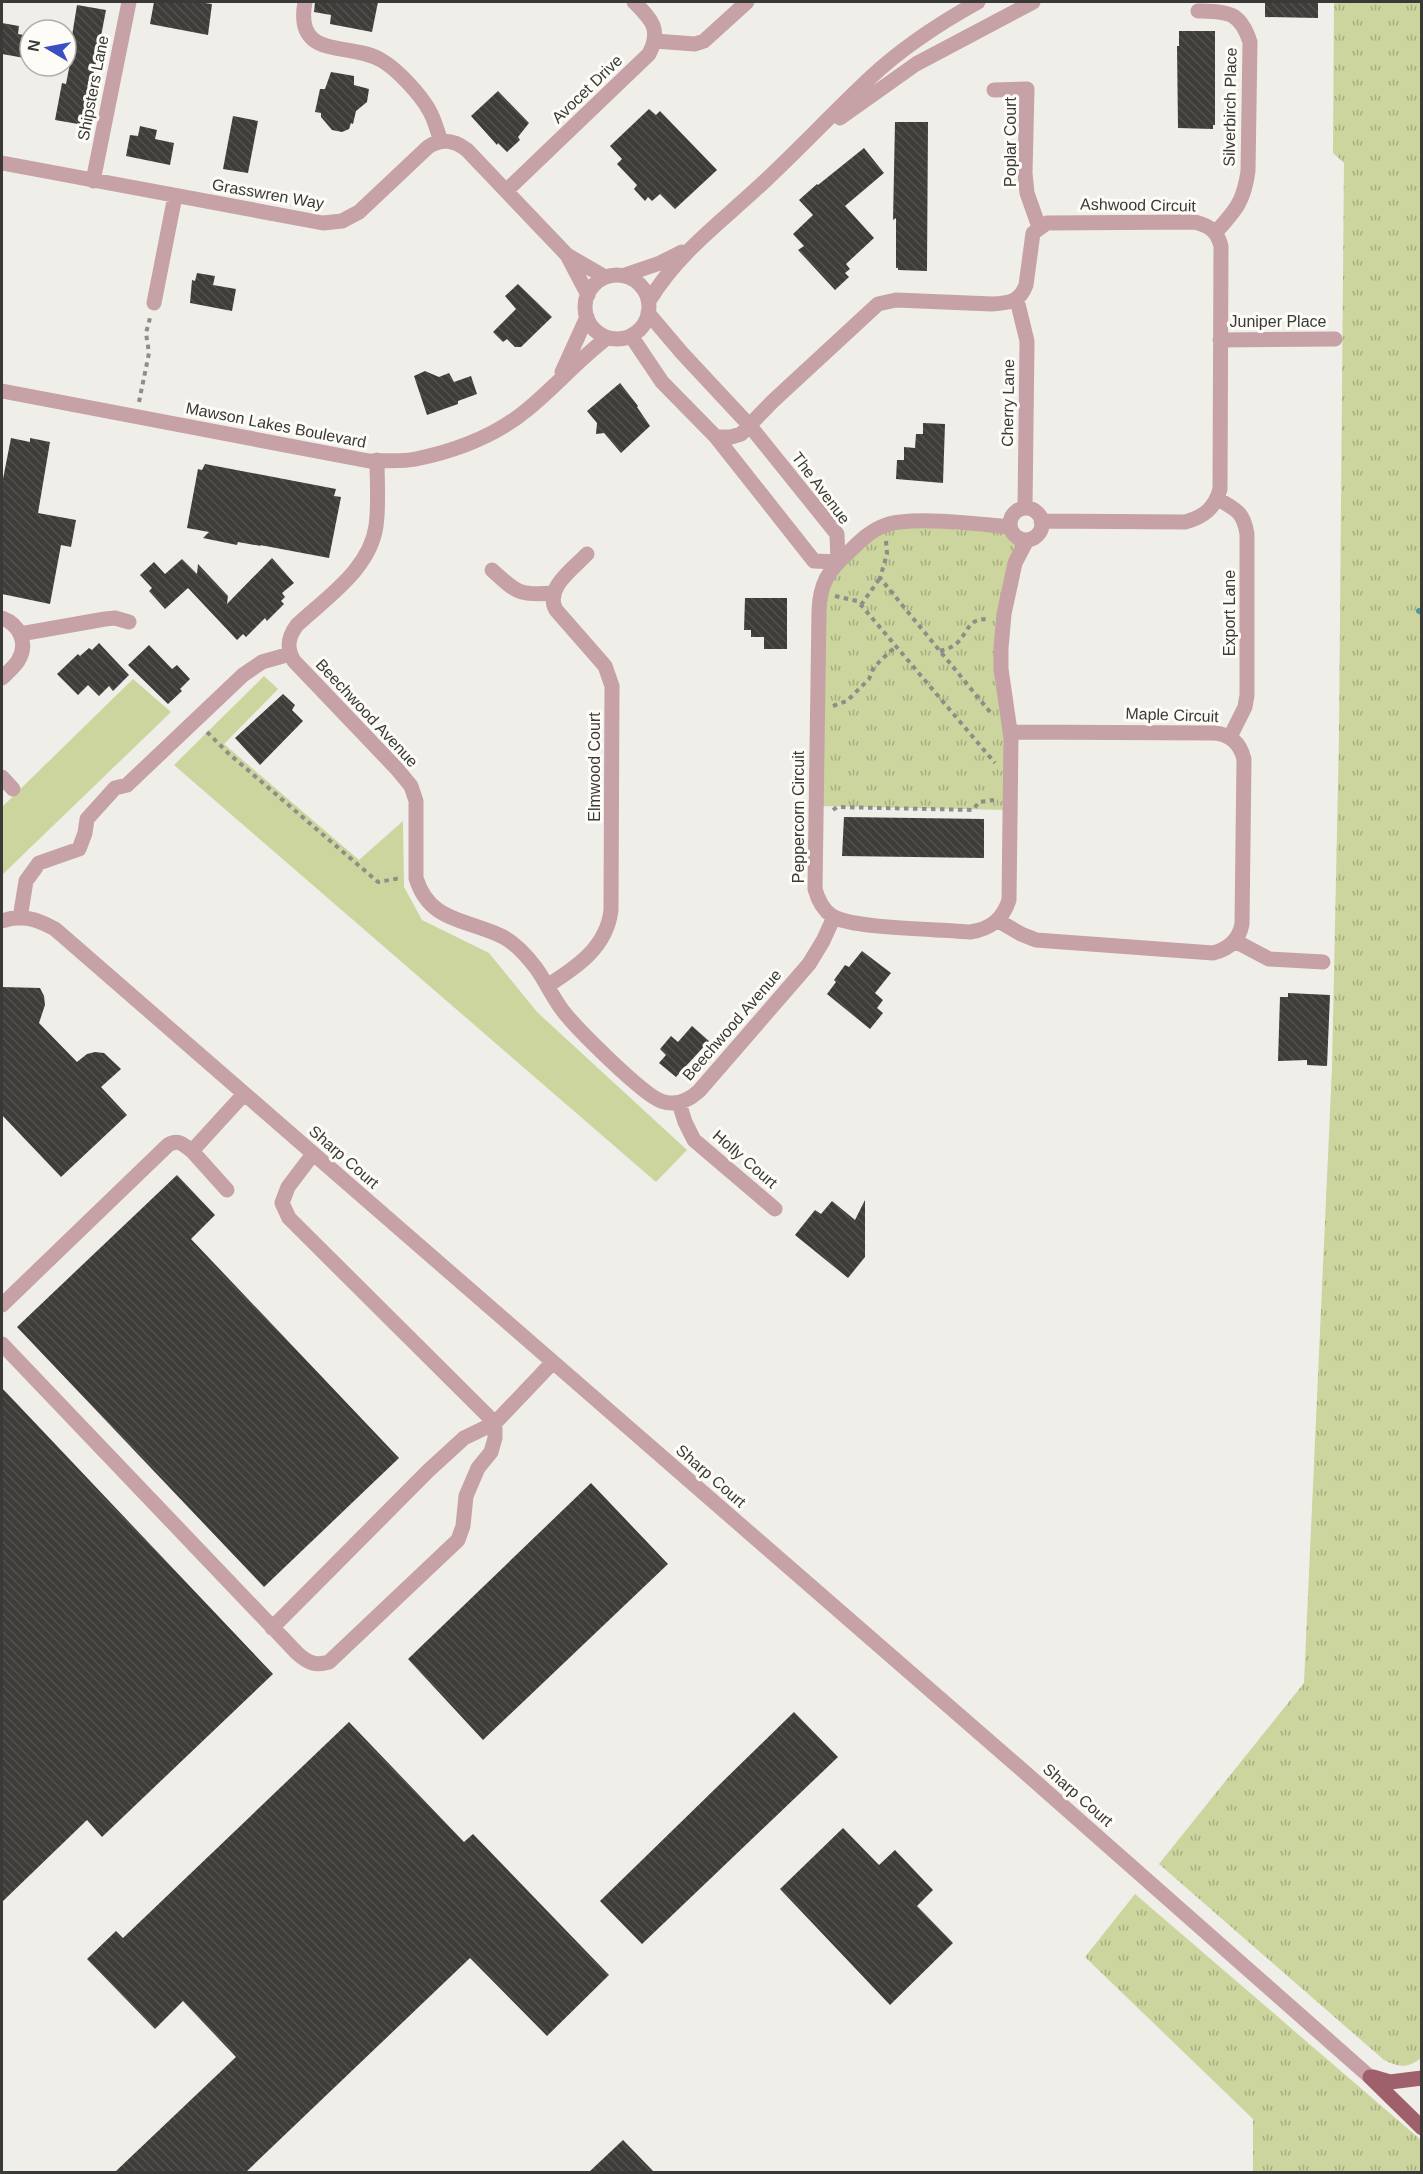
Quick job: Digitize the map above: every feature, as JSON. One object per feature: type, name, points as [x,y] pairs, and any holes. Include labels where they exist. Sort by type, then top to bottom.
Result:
[{"type":"main road","points":[[1370,2077],[1390,2082],[1422,2078]]},
{"type":"main road","points":[[1370,2077],[1422,2128]]},
{"type":"street","name":"Shipsters Lane","points":[[93,181],[129,2]]},
{"type":"street","points":[[305,2],[303,17],[305,27],[314,40],[327,47],[374,57],[390,65],[425,104],[441,141],[451,141],[467,150],[567,255],[588,295]]},
{"type":"street","points":[[634,2],[653,24],[655,41],[695,44],[704,42],[747,2]]},
{"type":"street","points":[[648,307],[642,286],[625,275],[613,274],[605,277],[594,285],[585,300],[587,317],[596,331],[607,338],[614,339],[631,336],[646,320],[648,307],[658,286],[690,248],[806,143],[872,76],[943,21],[978,2]]},
{"type":"street","points":[[806,143],[916,64],[1033,2]]},
{"type":"street","name":"Silverbirch Place","points":[[1198,11],[1225,12],[1237,17],[1245,26],[1250,42],[1248,171],[1245,190],[1234,213],[1216,232]]},
{"type":"street","name":"Avocet Drive","points":[[506,191],[645,59],[655,41]]},
{"type":"street","name":"Poplar Court","points":[[994,90],[1027,89],[1025,173],[1027,193],[1039,226]]},
{"type":"street","name":"Grasswren Way","points":[[2,163],[314,222],[334,223],[359,212],[428,147],[441,141]]},
{"type":"street","points":[[154,303],[174,196]]},
{"type":"street","name":"Ashwood Circuit","points":[[1039,226],[1057,222],[1195,222],[1206,225],[1216,232]]},
{"type":"street","points":[[716,437],[741,434],[772,401],[878,304],[896,300],[992,304],[1017,300],[1026,285],[1030,243],[1033,233],[1039,226]]},
{"type":"street","points":[[1041,521],[1185,522],[1200,518],[1218,499],[1221,481],[1221,246],[1216,232]]},
{"type":"street","points":[[625,275],[660,263],[690,248]]},
{"type":"street","points":[[567,255],[605,277]]},
{"type":"street","name":"Cherry Lane","points":[[1017,300],[1027,341],[1025,508]]},
{"type":"street","name":"The Avenue","points":[[648,307],[682,353],[750,426],[837,534],[838,562]]},
{"type":"street","name":"Mawson Lakes Boulevard","points":[[559,378],[587,317]]},
{"type":"street","points":[[631,336],[662,382],[716,437],[814,561],[838,562]]},
{"type":"street","name":"Mawson Lakes Boulevard","points":[[2,391],[333,454],[377,460],[414,459],[483,438],[527,410],[559,378],[607,338]]},
{"type":"street","name":"Juniper Place","points":[[1221,340],[1335,339]]},
{"type":"street","points":[[2,921],[20,918],[26,881],[39,863],[79,849],[87,819],[114,788],[127,785],[250,670],[262,662],[290,654],[289,640],[297,625],[355,571],[369,550],[376,523],[377,460]]},
{"type":"street","name":"Export Lane","points":[[1218,499],[1241,512],[1245,519],[1247,534],[1247,694],[1245,707],[1230,737]]},
{"type":"street","points":[[834,916],[854,923],[970,932],[986,928],[998,920],[1006,908],[1009,900],[1010,732],[1001,669],[1002,629],[1015,563],[1027,540],[1039,534],[1041,521],[1035,512],[1025,508],[1012,516],[1010,527],[1016,537],[1027,540]]},
{"type":"street","name":"Peppercorn Circuit","points":[[834,916],[821,905],[815,889],[820,594],[828,574],[870,532],[881,526],[905,521],[1010,527]]},
{"type":"street","points":[[492,570],[511,588],[520,592],[532,595],[553,593],[587,554]]},
{"type":"street","name":"Elmwood Court","points":[[548,986],[577,967],[602,940],[611,910],[612,686],[605,666],[556,610],[553,593]]},
{"type":"street","points":[[2,618],[9,621],[20,634],[22,651],[19,659],[2,678]]},
{"type":"street","points":[[20,634],[115,618],[129,622]]},
{"type":"street","name":"Beechwood Avenue","points":[[290,654],[414,791],[416,801],[415,871],[424,898],[440,912],[500,935],[516,945],[548,986],[563,1012],[615,1064],[655,1098],[667,1103],[679,1103],[693,1097],[699,1091],[809,964],[834,916]]},
{"type":"street","name":"Maple Circuit","points":[[1010,732],[1043,730],[1214,733],[1230,737],[1239,746],[1244,759],[1242,924],[1235,941]]},
{"type":"street","points":[[2,777],[13,789]]},
{"type":"street","name":"Sharp Court","points":[[20,918],[40,921],[55,929],[1030,1777],[1370,2077]]},
{"type":"street","points":[[998,920],[1036,940],[1213,953],[1228,948],[1235,941],[1269,959],[1323,962]]},
{"type":"street","points":[[192,1150],[244,1094]]},
{"type":"street","name":"Holly Court","points":[[679,1103],[694,1140],[775,1209]]},
{"type":"street","points":[[2,1305],[168,1145],[180,1142],[192,1150],[227,1190]]},
{"type":"street","points":[[2,1344],[272,1628],[307,1662],[318,1665],[329,1662],[458,1540],[463,1526],[466,1496],[478,1468],[491,1452],[495,1438],[495,1423],[289,1218],[282,1203],[288,1187],[313,1154]]},
{"type":"street","points":[[272,1628],[447,1454],[464,1438],[495,1423],[553,1362]]},
{"type":"path","points":[[136,417],[149,353],[146,333],[154,303]]},
{"type":"path","points":[[861,605],[880,578],[887,554],[881,526]]},
{"type":"path","points":[[880,578],[995,721]]},
{"type":"path","points":[[820,594],[857,601],[995,764],[996,757]]},
{"type":"path","points":[[940,651],[959,641],[970,624],[978,619],[992,619]]},
{"type":"path","points":[[817,705],[836,706],[848,701],[869,679],[873,669],[896,646]]},
{"type":"path","points":[[207,732],[228,753],[378,882],[404,878]]},
{"type":"path","points":[[830,813],[837,807],[973,810],[979,802],[996,799],[1001,814],[1010,824]]},
{"type":"green space","points":[[1334,2],[1421,2],[1421,2058],[1403,2066],[1384,2060],[1159,1864],[1304,1683],[1332,1068],[1339,736],[1344,163],[1333,153]]},
{"type":"green space","points":[[886,525],[1012,533],[1021,540],[1007,596],[1010,810],[816,806],[825,580]]},
{"type":"green space","points":[[264,676],[278,689],[224,744],[359,860],[403,821],[404,887],[422,920],[489,953],[537,1012],[687,1150],[656,1182],[174,765]]},
{"type":"green space","points":[[133,679],[171,712],[2,875],[2,807]]},
{"type":"green space","points":[[1135,1894],[1421,2140],[1421,2172],[1253,2172],[1253,2119],[1085,1957]]},
{"type":"building","points":[[154,2],[212,4],[208,35],[150,24]]},
{"type":"building","points":[[315,2],[378,2],[372,32],[330,24],[331,15],[314,12]]},
{"type":"building","points":[[1265,2],[1318,2],[1318,18],[1265,17]]},
{"type":"building","points":[[77,5],[106,10],[84,125],[55,120],[62,83],[66,84],[67,78],[78,78],[78,18],[75,18]]},
{"type":"building","points":[[2,23],[18,26],[18,57],[2,54]]},
{"type":"building","points":[[1179,31],[1215,31],[1215,125],[1213,129],[1178,128],[1177,46],[1179,46]]},
{"type":"building","points":[[331,72],[354,76],[354,85],[369,89],[367,102],[356,111],[353,124],[351,123],[349,129],[342,132],[332,130],[321,117],[321,113],[315,112],[320,89],[325,89]]},
{"type":"building","points":[[498,91],[529,123],[518,137],[520,140],[507,152],[498,143],[497,145],[471,116]]},
{"type":"building","points":[[649,109],[656,115],[660,111],[717,170],[675,209],[660,194],[652,201],[648,197],[645,201],[634,189],[637,185],[617,164],[622,159],[610,146]]},
{"type":"building","points":[[233,116],[258,121],[248,173],[223,169]]},
{"type":"building","points":[[895,122],[928,122],[927,271],[896,268],[896,218],[893,220]]},
{"type":"building","points":[[140,126],[157,130],[155,139],[174,143],[170,165],[126,156],[130,135],[138,136]]},
{"type":"building","points":[[864,148],[884,173],[845,206],[874,238],[846,264],[850,269],[845,273],[849,277],[835,290],[798,250],[804,246],[793,234],[813,215],[799,200]]},
{"type":"building","points":[[197,273],[215,276],[213,285],[236,289],[232,311],[190,303],[192,280],[195,281]]},
{"type":"building","points":[[518,284],[552,317],[521,347],[515,347],[507,339],[503,342],[493,332],[516,309],[505,296]]},
{"type":"building","points":[[425,371],[439,377],[449,373],[454,382],[471,376],[477,394],[458,401],[458,404],[427,415],[414,376]]},
{"type":"building","points":[[620,383],[650,426],[621,453],[604,433],[596,434],[597,423],[587,411]]},
{"type":"building","points":[[923,423],[945,424],[943,483],[896,479],[897,460],[904,460],[904,447],[915,448],[916,434],[923,434]]},
{"type":"building","points":[[11,438],[30,442],[30,438],[50,442],[38,513],[76,520],[71,547],[61,545],[50,604],[2,594],[2,484]]},
{"type":"building","points":[[205,464],[336,489],[334,496],[341,497],[329,558],[260,545],[238,542],[237,545],[203,538],[209,532],[187,528],[198,469],[202,470]]},
{"type":"building","points":[[272,558],[294,583],[282,593],[285,597],[281,601],[284,604],[267,621],[265,618],[246,637],[243,634],[237,640],[188,588],[165,609],[149,591],[152,588],[140,575],[154,562],[165,574],[182,559],[197,574],[198,564],[228,596],[227,604]]},
{"type":"building","points":[[745,598],[787,598],[787,649],[764,649],[764,637],[751,637],[751,630],[744,630]]},
{"type":"building","points":[[99,643],[129,675],[113,691],[109,686],[99,696],[88,685],[78,695],[57,674],[78,654],[80,656],[89,648],[92,650]]},
{"type":"building","points":[[149,645],[172,669],[177,665],[190,679],[180,689],[182,691],[168,704],[128,665]]},
{"type":"building","points":[[283,694],[295,705],[292,710],[303,721],[260,765],[235,738]]},
{"type":"building","points":[[844,817],[984,819],[984,858],[842,856]]},
{"type":"building","points":[[862,951],[891,973],[875,993],[883,1000],[877,1008],[883,1013],[870,1029],[827,994],[845,965],[849,967]]},
{"type":"building","points":[[2,987],[40,988],[45,1005],[39,1023],[77,1062],[87,1054],[104,1053],[121,1069],[101,1087],[127,1115],[61,1177],[2,1115]]},
{"type":"building","points":[[1288,993],[1330,995],[1327,1066],[1307,1065],[1307,1060],[1278,1061],[1280,997],[1288,997]]},
{"type":"building","points":[[692,1026],[709,1041],[676,1077],[659,1063],[666,1055],[660,1049],[671,1036],[678,1042]]},
{"type":"building","points":[[177,1175],[215,1215],[191,1239],[399,1458],[264,1587],[17,1327]]},
{"type":"building","points":[[865,1200],[865,1257],[848,1278],[795,1235],[815,1210],[821,1214],[832,1201],[855,1220]]},
{"type":"building","points":[[2,1388],[273,1674],[102,1837],[87,1820],[2,1902]]},
{"type":"building","points":[[591,1483],[668,1564],[483,1740],[408,1659]]},
{"type":"building","points":[[794,1712],[838,1757],[642,1944],[600,1901]]},
{"type":"building","points":[[349,1722],[464,1842],[473,1834],[609,1975],[547,2036],[470,1958],[246,2172],[115,2172],[236,2057],[183,2001],[155,2029],[87,1959],[116,1931],[123,1938]]},
{"type":"building","points":[[843,1828],[879,1865],[895,1850],[933,1890],[917,1906],[953,1943],[890,2005],[780,1889]]},
{"type":"building","points":[[623,2140],[654,2172],[589,2172]]}]
